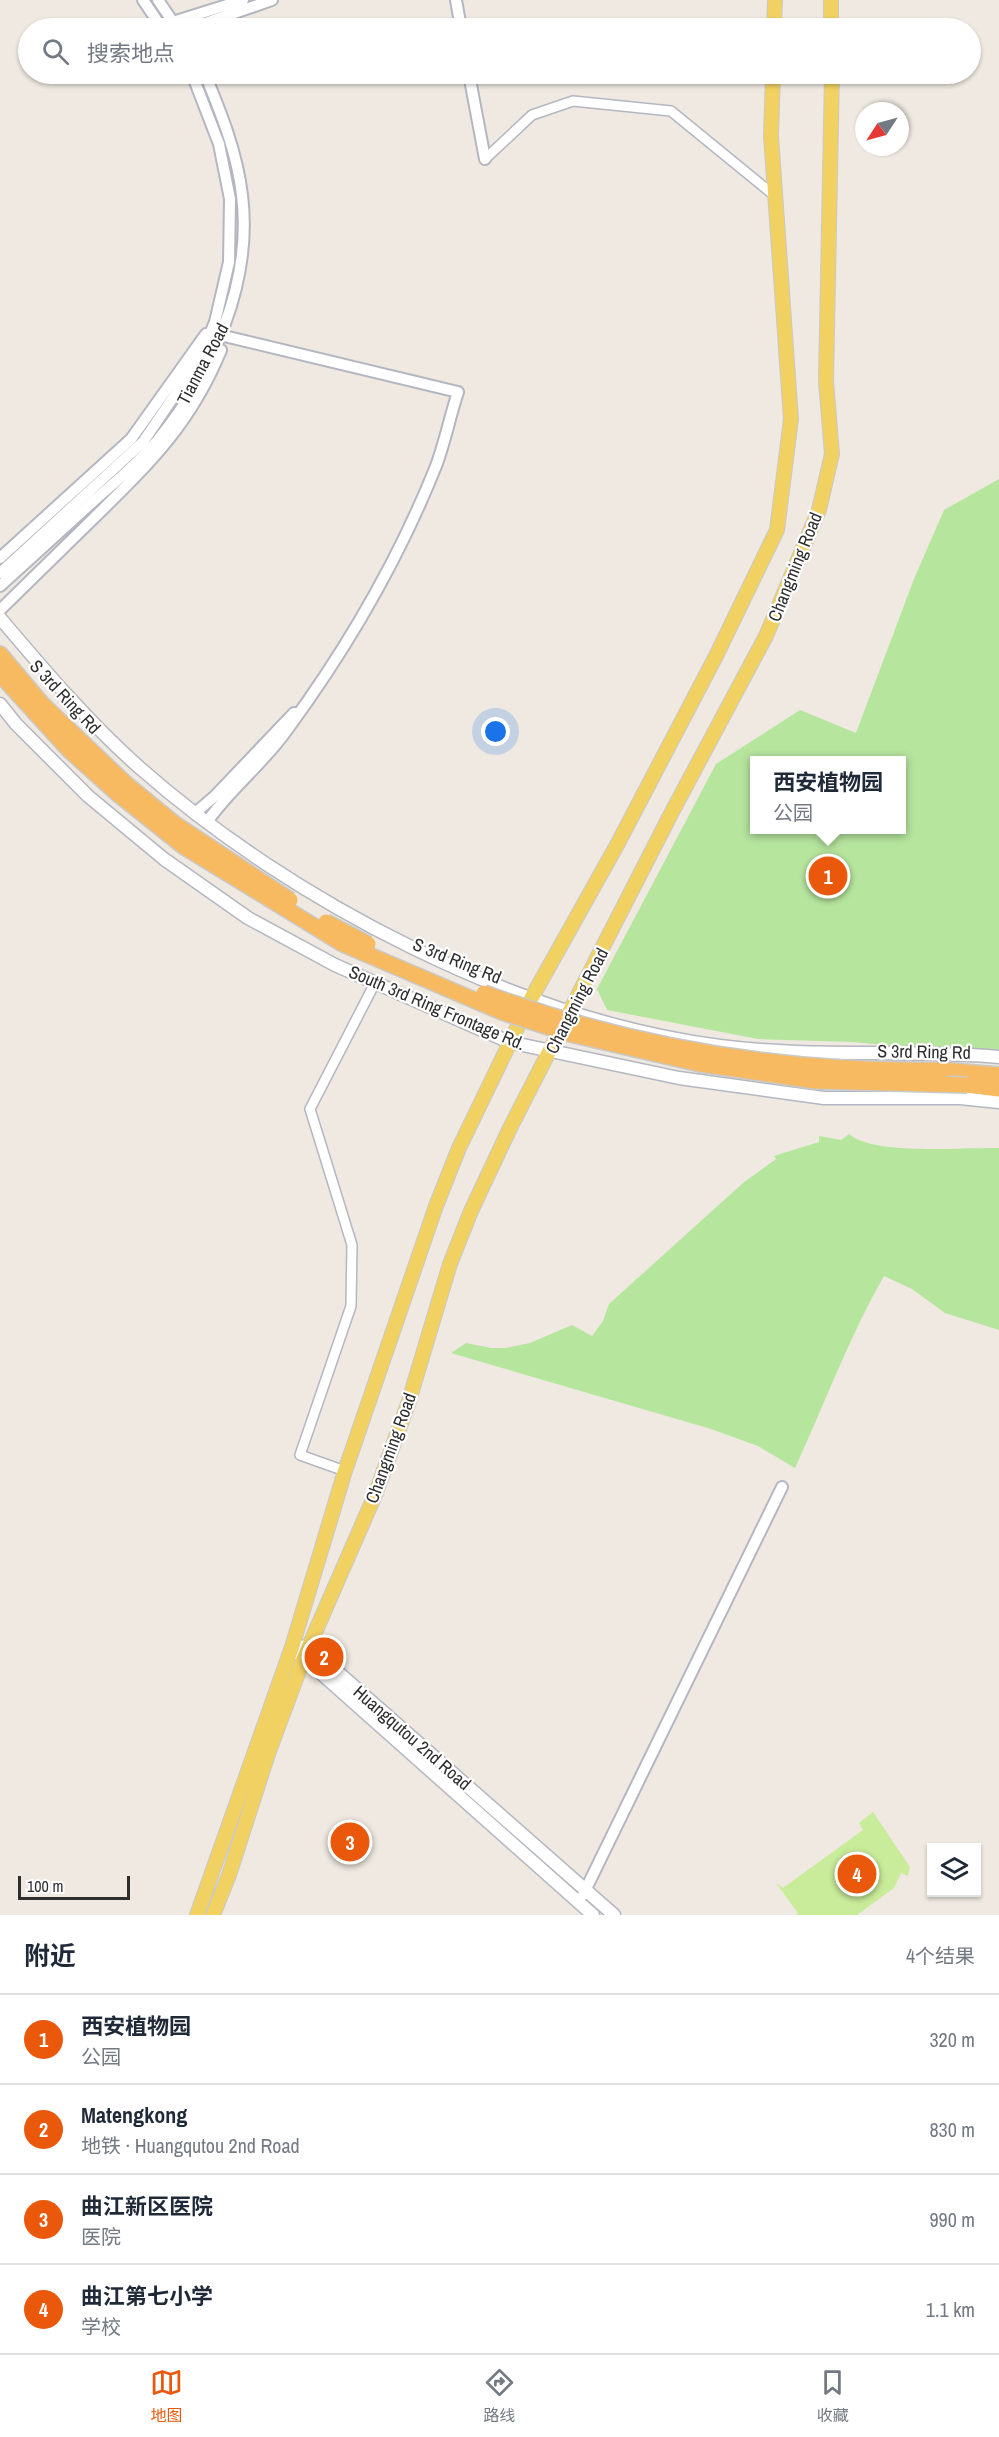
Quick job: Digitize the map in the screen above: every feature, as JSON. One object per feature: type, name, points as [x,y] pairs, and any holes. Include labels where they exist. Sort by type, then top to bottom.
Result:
[{"type":"highway","name":"S 3rd Ring Rd","points":[[0,654],[42,704],[122,789],[183,846],[343,944],[502,1011],[570,1034],[700,1064],[815,1081],[967,1085],[999,1089]]},
{"type":"highway","name":"S 3rd Ring Rd","points":[[0,674],[69,750],[122,789],[271,889],[332,925],[450,981],[528,1010],[651,1042],[769,1063],[880,1071],[943,1070],[999,1075]]},
{"type":"main road","points":[[774,18],[775,0]]},
{"type":"main road","points":[[831,0],[831,18]]},
{"type":"main road","name":"Changming Road","points":[[197,1915],[292,1647],[345,1471],[436,1206],[459,1148],[532,997],[617,845],[777,530],[791,419],[771,136],[773,84]]},
{"type":"main road","name":"Changming Road","points":[[213,1915],[229,1875],[268,1754],[306,1653],[378,1485],[408,1404],[450,1263],[471,1211],[570,1010],[766,636],[819,510],[832,454],[826,381],[832,84]]},
{"type":"main road","points":[[0,618],[102,732],[195,813],[311,893],[357,920],[469,972],[570,1010],[670,1038],[722,1046],[999,1057]]},
{"type":"main road","name":"South 3rd Ring Frontage Rd.","points":[[0,704],[16,724],[88,796],[164,859],[248,918],[335,965],[509,1042],[550,1053],[680,1078],[824,1098],[960,1098],[999,1102]]},
{"type":"main road","points":[[292,1647],[306,1653]]},
{"type":"main road","name":"Huangqutou 2nd Road","points":[[306,1653],[614,1915]]},
{"type":"main road","name":"Huangqutou 2nd Road","points":[[306,1653],[593,1915]]},
{"type":"street","points":[[143,0],[155,18]]},
{"type":"street","points":[[158,0],[170,18]]},
{"type":"street","points":[[194,18],[243,0]]},
{"type":"street","points":[[220,18],[272,0]]},
{"type":"street","points":[[456,0],[459,18]]},
{"type":"street","name":"Tianma Road","points":[[0,585],[98,491],[143,442],[170,406],[200,358],[215,322],[229,262],[230,200],[219,144],[196,84]]},
{"type":"street","name":"Tianma Road","points":[[0,573],[156,441],[184,402],[223,336],[242,259],[242,196],[231,141],[209,84]]},
{"type":"street","points":[[471,84],[485,159]]},
{"type":"street","points":[[485,159],[532,115],[573,101],[671,111],[775,196]]},
{"type":"street","points":[[0,558],[131,439],[215,322]]},
{"type":"street","points":[[0,610],[150,464],[179,428],[207,383],[223,336],[458,392],[437,463],[398,553],[353,634],[280,739],[219,804],[207,822]]},
{"type":"street","points":[[195,813],[215,796],[309,698]]},
{"type":"street","points":[[345,1471],[300,1455],[351,1306],[352,1245],[309,1109],[375,982]]},
{"type":"street","points":[[579,1903],[782,1487]]},
{"type":"green space","points":[[999,479],[999,1056],[853,1042],[758,1039],[607,1010],[597,989],[716,764],[800,710],[856,733],[914,579],[944,510]]},
{"type":"green space","points":[[849,1134],[861,1141],[898,1148],[999,1148],[999,1330],[945,1313],[912,1289],[884,1276],[848,1346],[795,1468],[758,1446],[711,1429],[451,1353],[466,1343],[505,1348],[530,1343],[572,1325],[592,1336],[603,1321],[609,1304],[743,1183],[776,1159],[774,1156],[819,1142],[819,1136],[841,1140]]},
{"type":"green space","points":[[873,1812],[910,1867],[908,1876],[901,1873],[894,1888],[857,1915],[796,1915],[798,1913],[776,1883],[783,1888],[863,1830],[859,1823]]},
{"type":"place","name":"西安植物园","points":[[828,876]]},
{"type":"place","name":"Matengkong","points":[[324,1657]]},
{"type":"place","name":"曲江新区医院","points":[[350,1842]]},
{"type":"place","name":"曲江第七小学","points":[[857,1874]]}]
